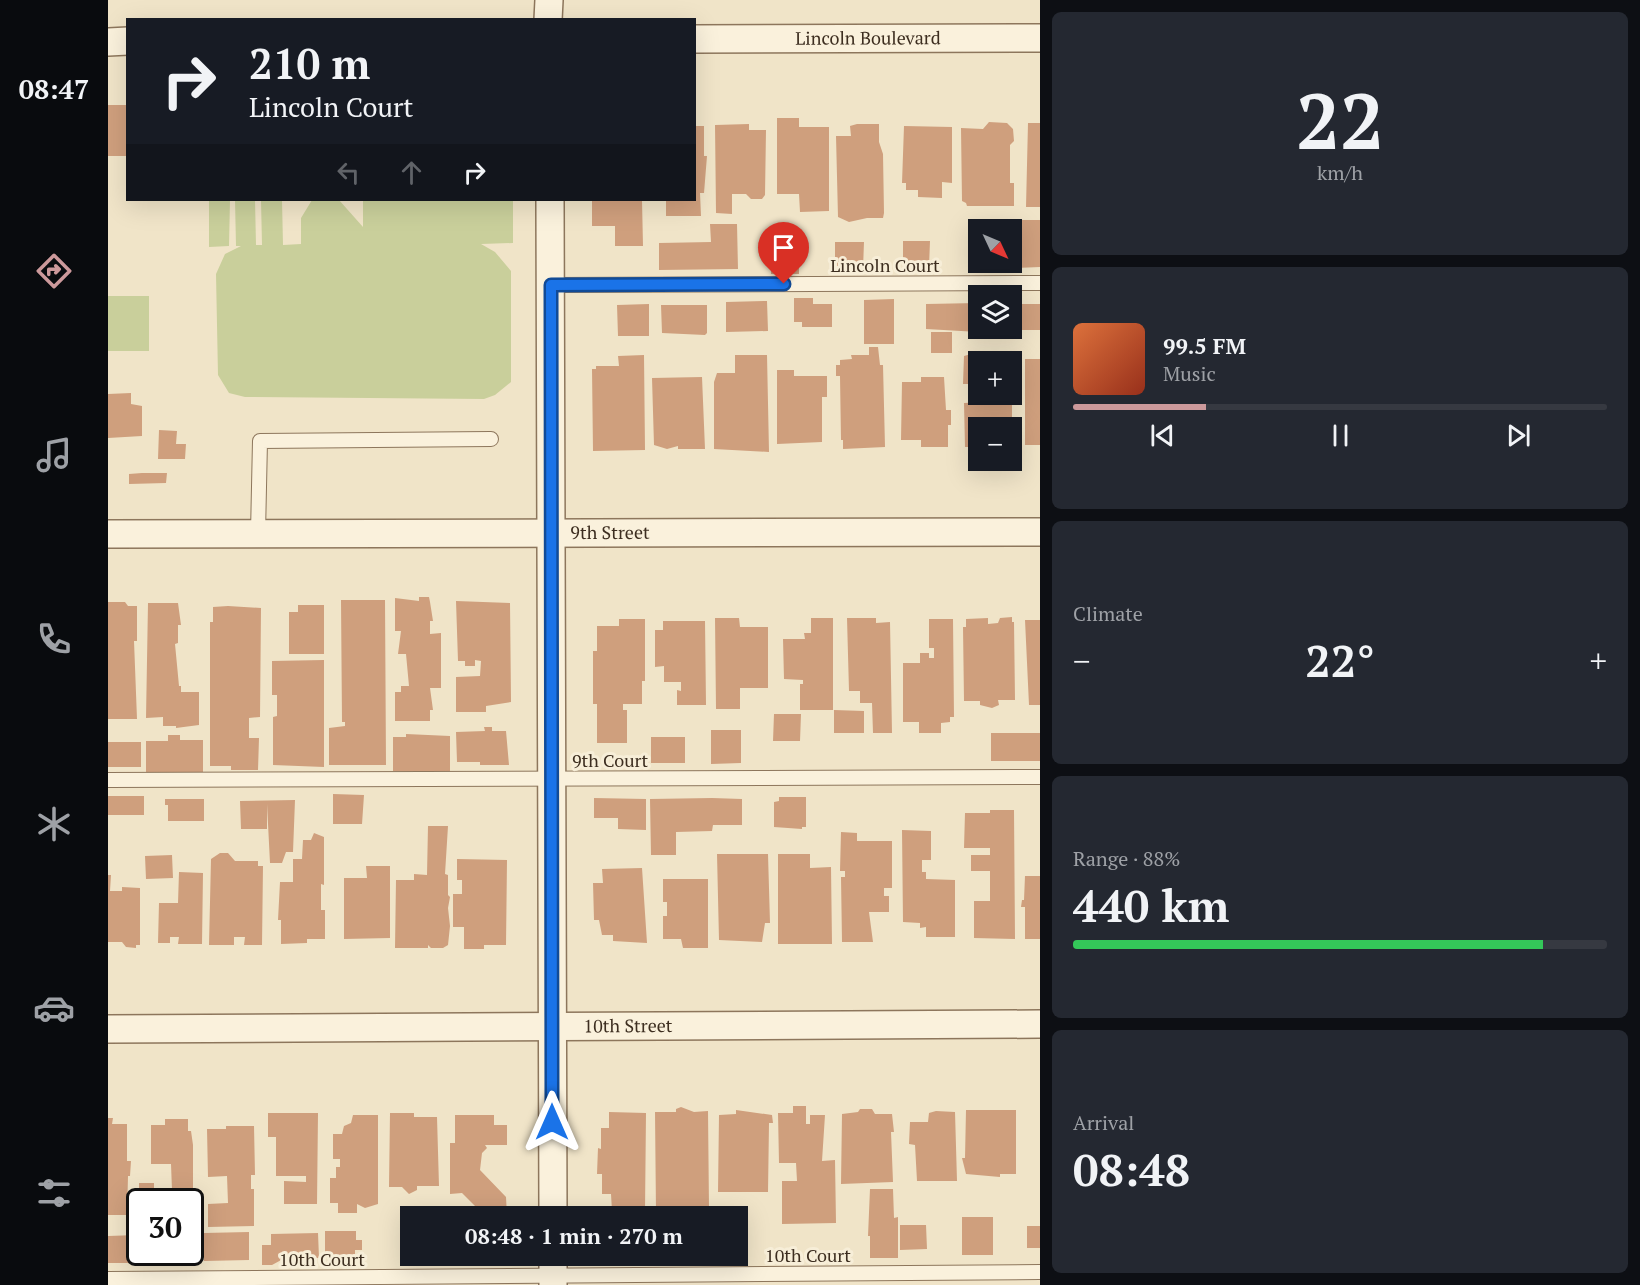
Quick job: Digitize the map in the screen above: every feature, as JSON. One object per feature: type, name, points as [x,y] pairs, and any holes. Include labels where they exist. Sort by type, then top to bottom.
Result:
[{"type":"street","points":[[549,0],[549,18]]},
{"type":"street","name":"Lincoln Boulevard","points":[[696,39],[1040,38]]},
{"type":"street","points":[[108,42],[126,41]]},
{"type":"street","points":[[550,201],[552,1206]]},
{"type":"street","name":"9th Street","points":[[108,534],[1040,532]]},
{"type":"street","name":"10th Street","points":[[108,1029],[1040,1024]]},
{"type":"lane","name":"Lincoln Court","points":[[551,285],[1040,283]]},
{"type":"lane","points":[[258,533],[260,441],[491,439]]},
{"type":"lane","name":"9th Court","points":[[108,780],[1040,777]]},
{"type":"lane","name":"10th Court","points":[[108,1279],[553,1272],[1040,1272]]},
{"type":"green space","points":[[209,201],[230,201],[229,246],[209,247]]},
{"type":"green space","points":[[235,201],[255,201],[256,245],[262,245],[261,201],[282,201],[283,245],[301,244],[301,218],[311,201],[340,201],[363,227],[363,201],[513,201],[513,243],[481,244],[495,252],[511,271],[511,382],[495,395],[484,399],[245,397],[229,393],[218,375],[216,274],[225,254],[241,246],[236,246]]},
{"type":"green space","points":[[108,296],[149,296],[149,351],[108,351]]},
{"type":"building","points":[[108,105],[126,105],[126,156],[108,156]]},
{"type":"building","points":[[777,118],[799,118],[799,127],[829,127],[829,211],[800,212],[799,194],[777,194]]},
{"type":"building","points":[[989,122],[1007,123],[1013,129],[1014,141],[1010,145],[1010,183],[1014,183],[1014,206],[967,206],[962,201],[961,128],[983,129]]},
{"type":"building","points":[[1028,123],[1040,123],[1040,207],[1026,207]]},
{"type":"building","points":[[749,124],[749,130],[766,130],[765,195],[762,199],[751,199],[746,194],[732,194],[732,214],[716,213],[715,125]]},
{"type":"building","points":[[879,124],[879,142],[883,154],[884,213],[883,218],[867,218],[849,222],[838,217],[836,136],[851,136],[850,126]]},
{"type":"building","points":[[696,126],[704,126],[704,156],[707,156],[704,193],[700,193],[701,216],[666,216],[666,201],[696,201]]},
{"type":"building","points":[[904,126],[952,127],[952,183],[942,182],[942,198],[918,197],[918,190],[906,190],[906,183],[902,183]]},
{"type":"building","points":[[592,201],[642,201],[643,246],[615,246],[615,226],[592,226]]},
{"type":"building","points":[[1022,220],[1040,220],[1040,267],[1022,268]]},
{"type":"building","points":[[710,224],[737,224],[738,269],[659,270],[659,243],[711,242]]},
{"type":"building","points":[[776,226],[792,226],[792,245],[799,245],[799,274],[771,274],[771,245],[776,245]]},
{"type":"building","points":[[903,241],[930,241],[929,267],[903,267]]},
{"type":"building","points":[[835,242],[864,242],[863,269],[835,269]]},
{"type":"building","points":[[794,298],[813,298],[813,304],[832,304],[832,327],[802,327],[802,322],[794,322]]},
{"type":"building","points":[[894,299],[894,344],[864,344],[864,300]]},
{"type":"building","points":[[767,301],[768,331],[726,332],[726,302]]},
{"type":"building","points":[[968,303],[968,331],[926,329],[926,304]]},
{"type":"building","points":[[649,304],[649,336],[618,336],[617,305]]},
{"type":"building","points":[[1022,304],[1040,304],[1040,330],[1022,330]]},
{"type":"building","points":[[661,305],[707,305],[707,333],[705,335],[662,333]]},
{"type":"building","points":[[931,332],[952,332],[952,353],[931,353]]},
{"type":"building","points":[[869,347],[878,347],[880,365],[883,365],[885,447],[843,449],[840,376],[836,376],[836,365],[840,365],[840,360],[852,359],[851,355],[869,355]]},
{"type":"building","points":[[644,355],[645,450],[593,451],[592,369],[596,369],[596,366],[619,366],[618,356]]},
{"type":"building","points":[[735,355],[767,355],[769,452],[714,449],[714,382],[717,373],[735,373]]},
{"type":"building","points":[[968,355],[968,384],[963,384],[964,356]]},
{"type":"building","points":[[1025,359],[1040,359],[1040,445],[1025,445]]},
{"type":"building","points":[[777,370],[794,370],[794,376],[827,376],[827,397],[822,397],[822,442],[777,444]]},
{"type":"building","points":[[702,377],[705,449],[678,449],[678,446],[667,449],[654,445],[652,378]]},
{"type":"building","points":[[921,377],[944,377],[946,410],[951,410],[948,447],[921,447],[921,440],[901,440],[902,382],[921,382]]},
{"type":"building","points":[[131,393],[131,404],[142,406],[142,436],[108,438],[108,394]]},
{"type":"building","points":[[964,403],[968,403],[968,405],[1012,405],[1012,417],[968,417],[968,447],[965,447]]},
{"type":"building","points":[[159,430],[177,431],[176,444],[186,444],[185,459],[158,459]]},
{"type":"building","points":[[167,473],[166,483],[129,484],[129,474]]},
{"type":"building","points":[[419,597],[429,597],[433,621],[430,621],[430,634],[441,633],[441,688],[430,688],[433,710],[430,710],[430,721],[395,721],[395,692],[401,692],[401,686],[409,686],[406,654],[398,654],[401,631],[395,631],[395,598],[419,601]]},
{"type":"building","points":[[341,600],[385,600],[386,765],[329,765],[329,728],[345,726],[345,722],[342,722]]},
{"type":"building","points":[[456,601],[510,603],[511,702],[486,706],[486,712],[456,712],[456,677],[480,676],[481,661],[475,660],[475,666],[465,666],[465,661],[458,661]]},
{"type":"building","points":[[108,602],[125,602],[128,606],[137,606],[137,641],[134,641],[137,719],[108,719]]},
{"type":"building","points":[[148,603],[178,603],[181,625],[178,625],[178,643],[175,644],[179,686],[181,686],[181,692],[199,692],[199,725],[176,728],[176,726],[163,726],[163,717],[146,718]]},
{"type":"building","points":[[298,605],[324,605],[324,654],[289,654],[289,612],[298,612]]},
{"type":"building","points":[[213,607],[261,608],[260,717],[249,718],[249,738],[259,738],[258,770],[231,770],[231,766],[210,766],[210,622],[213,622]]},
{"type":"building","points":[[1012,617],[1012,622],[1014,622],[1015,700],[998,700],[999,705],[992,708],[980,705],[980,701],[964,701],[963,627],[966,627],[966,619],[988,618],[988,624],[998,623],[1000,618]]},
{"type":"building","points":[[715,618],[739,618],[740,627],[768,627],[768,688],[740,688],[740,709],[716,709]]},
{"type":"building","points":[[811,618],[833,618],[833,710],[800,710],[800,684],[803,684],[803,680],[784,679],[783,639],[805,639],[804,633],[811,633]]},
{"type":"building","points":[[847,618],[876,618],[876,623],[890,622],[892,733],[873,733],[872,703],[860,703],[860,691],[849,691]]},
{"type":"building","points":[[619,619],[645,619],[645,681],[642,681],[642,704],[623,704],[623,710],[627,710],[627,743],[597,743],[597,704],[593,704],[593,651],[597,651],[597,626],[619,626]]},
{"type":"building","points":[[929,619],[953,619],[954,717],[950,717],[950,722],[941,723],[941,733],[919,733],[919,722],[903,722],[903,663],[920,663],[920,653],[929,653],[929,658],[934,658],[934,648],[929,648]]},
{"type":"building","points":[[1025,620],[1040,620],[1040,705],[1029,705]]},
{"type":"building","points":[[663,621],[705,621],[706,705],[677,705],[677,690],[681,691],[681,682],[664,682],[664,666],[655,667],[655,630],[663,630]]},
{"type":"building","points":[[324,660],[324,767],[273,765],[273,717],[277,716],[277,695],[272,695],[272,661]]},
{"type":"building","points":[[834,710],[864,711],[864,733],[834,733]]},
{"type":"building","points":[[774,714],[801,714],[800,741],[773,741]]},
{"type":"building","points":[[484,727],[492,727],[492,731],[506,731],[509,765],[457,762],[456,732],[485,731]]},
{"type":"building","points":[[711,730],[741,730],[741,763],[711,764]]},
{"type":"building","points":[[991,733],[1040,733],[1040,761],[991,761]]},
{"type":"building","points":[[406,734],[450,736],[450,771],[393,771],[393,737],[406,737]]},
{"type":"building","points":[[168,735],[180,735],[180,740],[203,740],[203,772],[146,773],[146,741],[168,741]]},
{"type":"building","points":[[651,737],[685,737],[685,763],[651,763]]},
{"type":"building","points":[[108,742],[141,742],[141,767],[108,767]]},
{"type":"building","points":[[333,794],[364,795],[362,824],[333,824]]},
{"type":"building","points":[[108,796],[144,796],[144,815],[108,815]]},
{"type":"building","points":[[779,797],[806,797],[806,827],[802,829],[774,827],[774,802],[779,801]]},
{"type":"building","points":[[594,798],[646,799],[646,830],[618,829],[618,818],[594,818]]},
{"type":"building","points":[[165,799],[204,799],[204,821],[168,821],[168,805],[165,805]]},
{"type":"building","points":[[650,799],[742,799],[742,825],[713,825],[712,831],[676,832],[676,855],[651,855]]},
{"type":"building","points":[[295,800],[293,852],[286,852],[282,863],[270,863],[267,804],[267,829],[241,829],[240,801]]},
{"type":"building","points":[[990,810],[1014,810],[1015,939],[974,938],[974,901],[990,901],[990,871],[971,871],[971,855],[990,855],[990,848],[964,848],[965,813],[990,813]]},
{"type":"building","points":[[428,826],[448,826],[445,874],[448,875],[448,895],[450,897],[448,945],[443,948],[431,948],[428,945],[428,948],[395,948],[396,880],[414,880],[414,874],[427,875]]},
{"type":"building","points":[[902,830],[931,831],[931,860],[922,860],[922,872],[926,872],[926,879],[955,880],[955,937],[926,937],[926,927],[920,928],[920,923],[903,922]]},
{"type":"building","points":[[841,832],[857,833],[857,841],[892,841],[892,888],[884,888],[884,896],[889,896],[889,912],[869,912],[873,942],[842,942],[841,877],[845,877],[845,871],[840,871]]},
{"type":"building","points":[[314,833],[324,837],[324,885],[321,884],[321,910],[325,910],[325,939],[307,939],[307,943],[281,944],[281,920],[278,920],[280,882],[293,882],[293,859],[302,859],[303,840],[311,840]]},
{"type":"building","points":[[220,853],[228,853],[235,861],[258,861],[258,866],[263,866],[262,945],[244,945],[245,937],[234,937],[234,945],[209,945],[211,859]]},
{"type":"building","points":[[717,854],[768,854],[770,923],[765,923],[762,942],[719,940]]},
{"type":"building","points":[[778,854],[810,854],[810,868],[831,867],[832,944],[778,944]]},
{"type":"building","points":[[172,855],[173,878],[146,879],[145,856]]},
{"type":"building","points":[[457,859],[507,860],[506,945],[484,945],[484,949],[464,949],[464,927],[453,927],[453,894],[462,894],[462,880],[457,880]]},
{"type":"building","points":[[366,866],[390,866],[390,938],[344,939],[344,878],[367,878]]},
{"type":"building","points":[[642,868],[647,943],[613,941],[613,935],[602,935],[599,920],[594,920],[593,883],[603,883],[602,869]]},
{"type":"building","points":[[179,872],[203,873],[202,944],[178,944],[179,937],[170,937],[170,943],[158,943],[159,903],[178,903]]},
{"type":"building","points":[[108,875],[111,875],[110,891],[122,891],[122,887],[140,888],[140,945],[136,945],[136,948],[126,947],[122,942],[108,942]]},
{"type":"building","points":[[1025,876],[1040,876],[1040,939],[1025,939],[1025,907],[1021,907],[1022,900],[1024,900]]},
{"type":"building","points":[[663,879],[708,879],[708,948],[683,948],[681,939],[663,939],[663,916],[667,916],[667,902],[663,902]]},
{"type":"building","points":[[793,1106],[806,1106],[806,1124],[810,1124],[810,1115],[825,1115],[822,1161],[835,1160],[836,1223],[782,1224],[782,1181],[797,1181],[796,1163],[779,1163],[778,1113],[793,1113]]},
{"type":"building","points":[[681,1107],[694,1112],[708,1111],[709,1206],[656,1206],[655,1112],[676,1112],[676,1109]]},
{"type":"building","points":[[860,1109],[872,1109],[875,1114],[892,1114],[893,1182],[841,1184],[842,1114],[858,1112]]},
{"type":"building","points":[[736,1110],[772,1115],[773,1123],[769,1123],[768,1192],[718,1192],[719,1115],[736,1114]]},
{"type":"building","points":[[966,1110],[1016,1110],[1016,1174],[1000,1174],[1000,1177],[966,1174],[962,1158],[965,1158]]},
{"type":"building","points":[[609,1112],[646,1113],[645,1206],[612,1206],[611,1194],[602,1194],[602,1174],[597,1174],[598,1148],[601,1149],[601,1128],[609,1128]]},
{"type":"building","points":[[955,1112],[957,1181],[917,1181],[915,1145],[909,1144],[910,1122],[928,1122],[929,1113]]},
{"type":"building","points":[[268,1113],[318,1113],[317,1204],[284,1204],[284,1181],[306,1182],[306,1176],[276,1176],[276,1137],[268,1137]]},
{"type":"building","points":[[390,1113],[414,1113],[414,1117],[437,1117],[439,1186],[417,1186],[417,1190],[409,1194],[402,1187],[389,1187]]},
{"type":"building","points":[[353,1115],[378,1115],[378,1204],[365,1208],[357,1204],[357,1213],[338,1213],[338,1203],[330,1203],[330,1178],[336,1178],[336,1167],[340,1167],[340,1159],[333,1159],[333,1134],[342,1134],[344,1126],[351,1123]]},
{"type":"building","points":[[455,1115],[494,1115],[494,1125],[507,1125],[507,1145],[485,1145],[487,1148],[482,1153],[480,1170],[506,1197],[506,1206],[475,1206],[462,1193],[450,1194],[450,1143],[455,1143]]},
{"type":"building","points":[[108,1118],[113,1118],[112,1124],[127,1124],[127,1161],[131,1161],[126,1188],[126,1215],[108,1215]]},
{"type":"building","points":[[165,1119],[188,1119],[188,1131],[191,1131],[193,1145],[193,1188],[172,1188],[171,1164],[151,1164],[151,1125],[165,1125]]},
{"type":"building","points":[[226,1126],[254,1126],[255,1175],[251,1175],[251,1189],[254,1189],[254,1226],[208,1227],[208,1204],[228,1203],[227,1176],[208,1177],[207,1129],[226,1129]]},
{"type":"building","points":[[139,1183],[154,1183],[154,1188],[139,1188]]},
{"type":"building","points":[[870,1189],[893,1189],[894,1218],[898,1217],[898,1258],[870,1258],[870,1236],[868,1236]]},
{"type":"building","points":[[962,1217],[993,1217],[993,1255],[962,1255]]},
{"type":"building","points":[[900,1225],[926,1225],[927,1249],[900,1250]]},
{"type":"building","points":[[1027,1226],[1040,1226],[1040,1248],[1027,1248]]},
{"type":"building","points":[[325,1231],[356,1231],[356,1240],[362,1240],[362,1250],[355,1250],[355,1256],[325,1256]]},
{"type":"building","points":[[249,1232],[249,1260],[204,1261],[204,1233]]},
{"type":"building","points":[[318,1233],[319,1258],[283,1259],[272,1265],[262,1265],[262,1245],[271,1245],[271,1234]]},
{"type":"building","points":[[126,1235],[126,1263],[108,1263],[108,1236]]},
{"type":"route","points":[[552,1122],[551,285],[784,284]]}]
